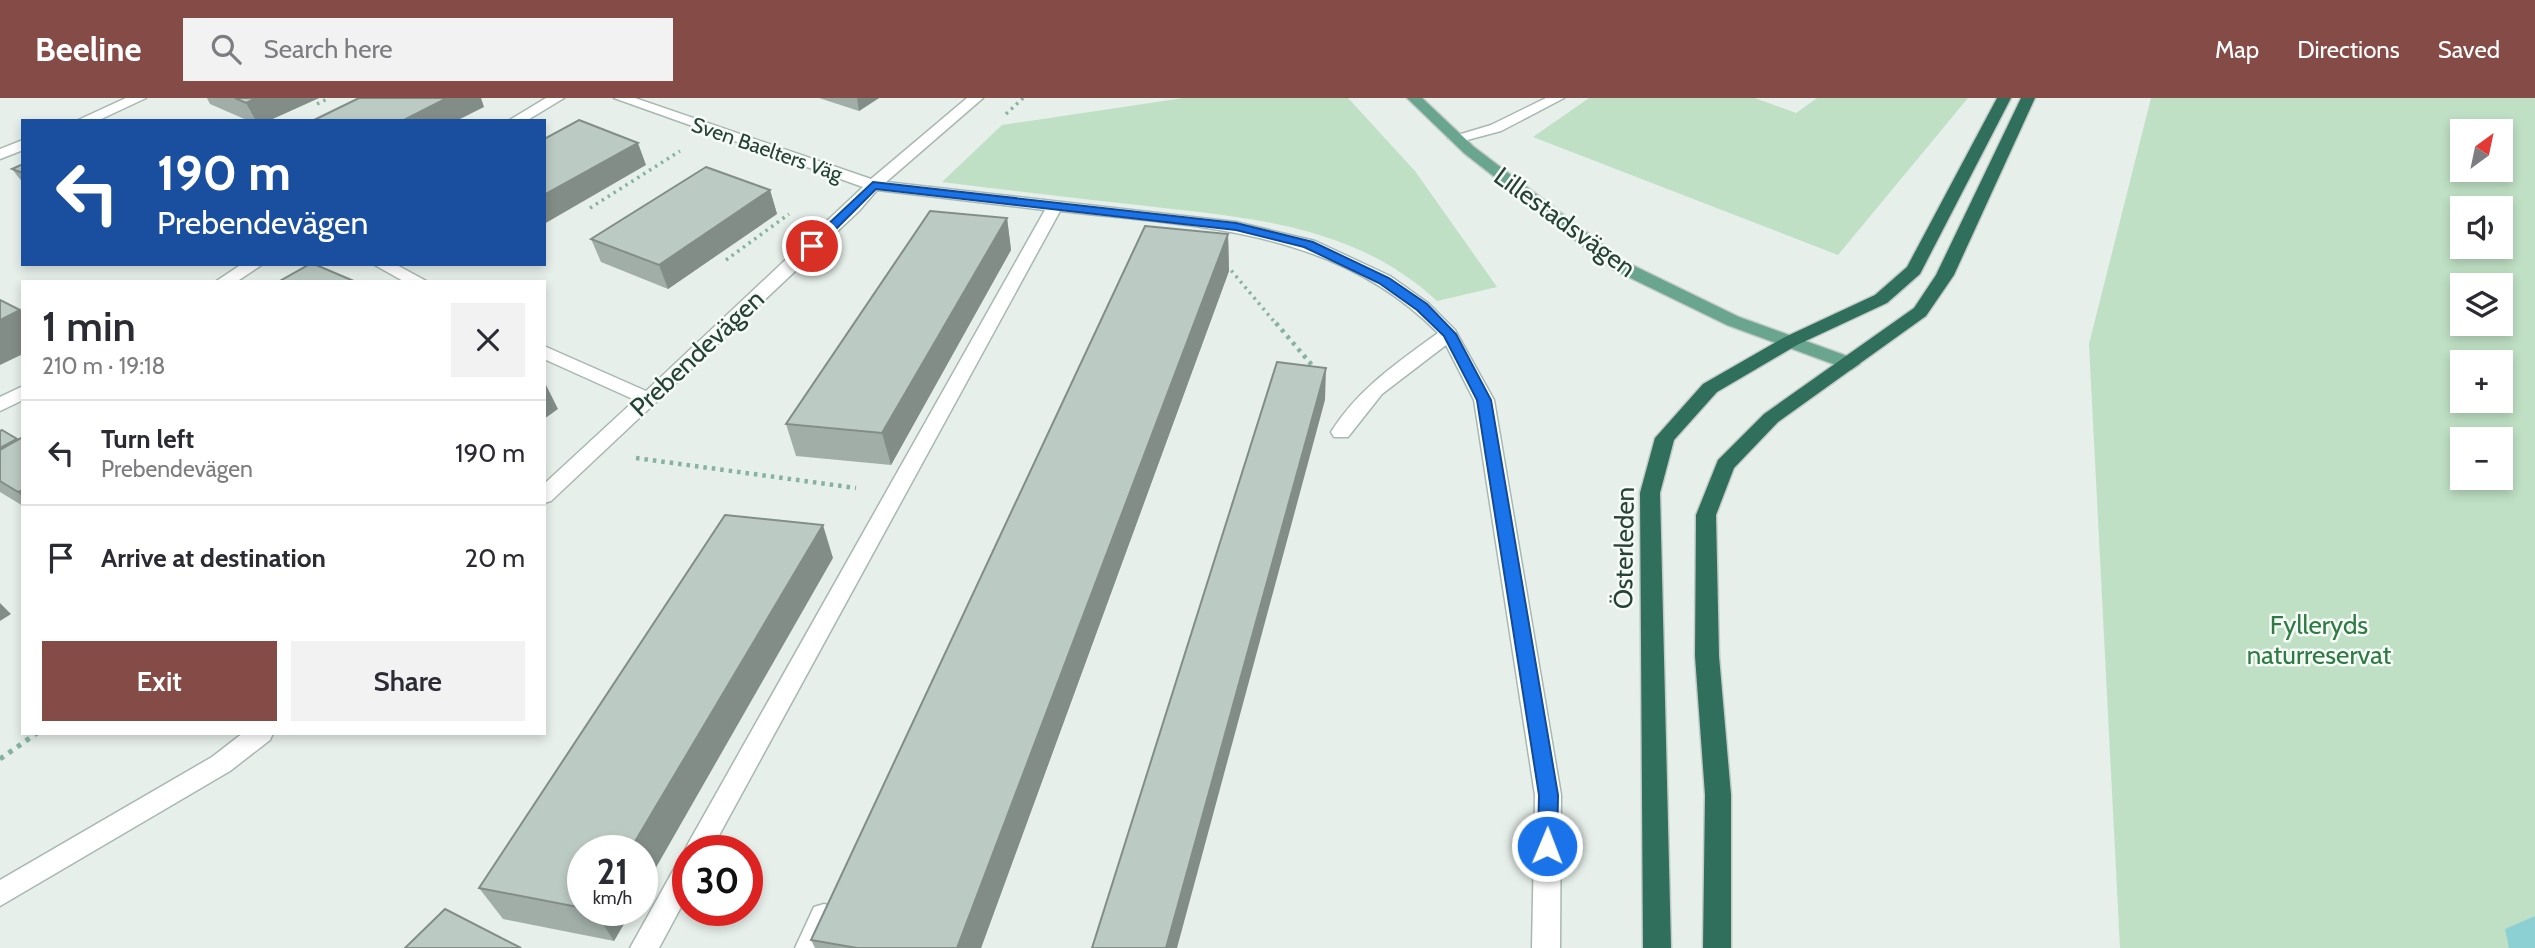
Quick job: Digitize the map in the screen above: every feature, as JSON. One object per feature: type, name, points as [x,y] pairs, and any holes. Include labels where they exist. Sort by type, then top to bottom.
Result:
[{"type":"highway","name":"Österleden","points":[[1657,948],[1650,493],[1665,438],[1710,388],[1791,341],[1881,299],[1914,270],[2004,98]]},
{"type":"highway","points":[[1717,948],[1718,794],[1707,656],[1706,515],[1725,465],[1771,418],[1851,364],[1920,312],[1945,275],[2028,98]]},
{"type":"main road","name":"Lillestadsvägen","points":[[1414,98],[1457,138],[1569,230],[1618,265],[1733,321],[1851,364]]},
{"type":"street","points":[[88,119],[139,98]]},
{"type":"street","points":[[519,119],[557,98]]},
{"type":"street","name":"Sven Baelters Väg","points":[[621,98],[873,185]]},
{"type":"street","name":"Prebendevägen","points":[[546,494],[853,208],[873,185],[976,98]]},
{"type":"street","points":[[1457,138],[1496,128],[1557,98]]},
{"type":"street","points":[[0,154],[21,146]]},
{"type":"street","points":[[873,185],[1236,226],[1309,245],[1384,280],[1422,307],[1450,334],[1484,400],[1546,782],[1546,948]]},
{"type":"street","points":[[706,835],[1055,206]]},
{"type":"street","points":[[1140,238],[1150,217]]},
{"type":"street","points":[[227,280],[251,266]]},
{"type":"street","points":[[385,266],[416,280]]},
{"type":"street","points":[[1341,432],[1352,411],[1370,393],[1450,334]]},
{"type":"street","points":[[546,353],[648,399]]},
{"type":"street","points":[[0,405],[21,393]]},
{"type":"street","points":[[0,894],[221,764],[258,735]]},
{"type":"street","points":[[643,948],[672,896]]},
{"type":"street","points":[[809,948],[832,898]]},
{"type":"path","points":[[317,104],[329,98]]},
{"type":"path","points":[[590,208],[713,130]]},
{"type":"path","points":[[726,260],[790,214]]},
{"type":"path","points":[[1218,268],[1230,269],[1352,411]]},
{"type":"path","points":[[592,452],[895,493]]},
{"type":"path","points":[[0,759],[34,735]]},
{"type":"green space","points":[[1183,98],[1348,98],[1415,171],[1497,287],[1437,301],[1405,275],[1370,255],[1297,229],[1219,215],[942,182],[1002,125]]},
{"type":"green space","points":[[1589,98],[1755,98],[1796,113],[1817,98],[1968,98],[1838,255],[1533,137]]},
{"type":"green space","name":"Fylleryds naturreservat","points":[[2151,98],[2535,98],[2535,948],[2120,948],[2089,344]]},
{"type":"water","points":[[2535,916],[2535,948],[2509,948],[2505,929]]},
{"type":"building","points":[[235,98],[256,98],[246,103]]},
{"type":"building","points":[[359,98],[447,98],[406,119],[316,119]]},
{"type":"building","points":[[579,120],[638,143],[546,194],[546,138]]},
{"type":"building","points":[[21,165],[21,172],[12,169]]},
{"type":"building","points":[[706,167],[770,190],[659,265],[591,239]]},
{"type":"building","points":[[930,211],[1007,218],[882,433],[786,424]]},
{"type":"building","points":[[1145,226],[1228,234],[957,948],[857,948],[811,940]]},
{"type":"building","points":[[306,266],[319,266],[351,280],[282,280]]},
{"type":"building","points":[[0,300],[20,310],[0,320]]},
{"type":"building","points":[[1277,362],[1326,368],[1166,948],[1092,948]]},
{"type":"building","points":[[0,431],[17,439],[0,448]]},
{"type":"building","points":[[21,438],[21,491],[18,492],[0,481],[0,450]]},
{"type":"building","points":[[725,515],[823,525],[639,835],[567,835],[567,905],[479,888]]},
{"type":"building","points":[[445,909],[521,948],[405,948]]},
{"type":"route","points":[[812,246],[853,208],[873,185],[1236,226],[1309,245],[1384,280],[1422,307],[1450,334],[1484,400],[1548,795],[1547,846]]}]
